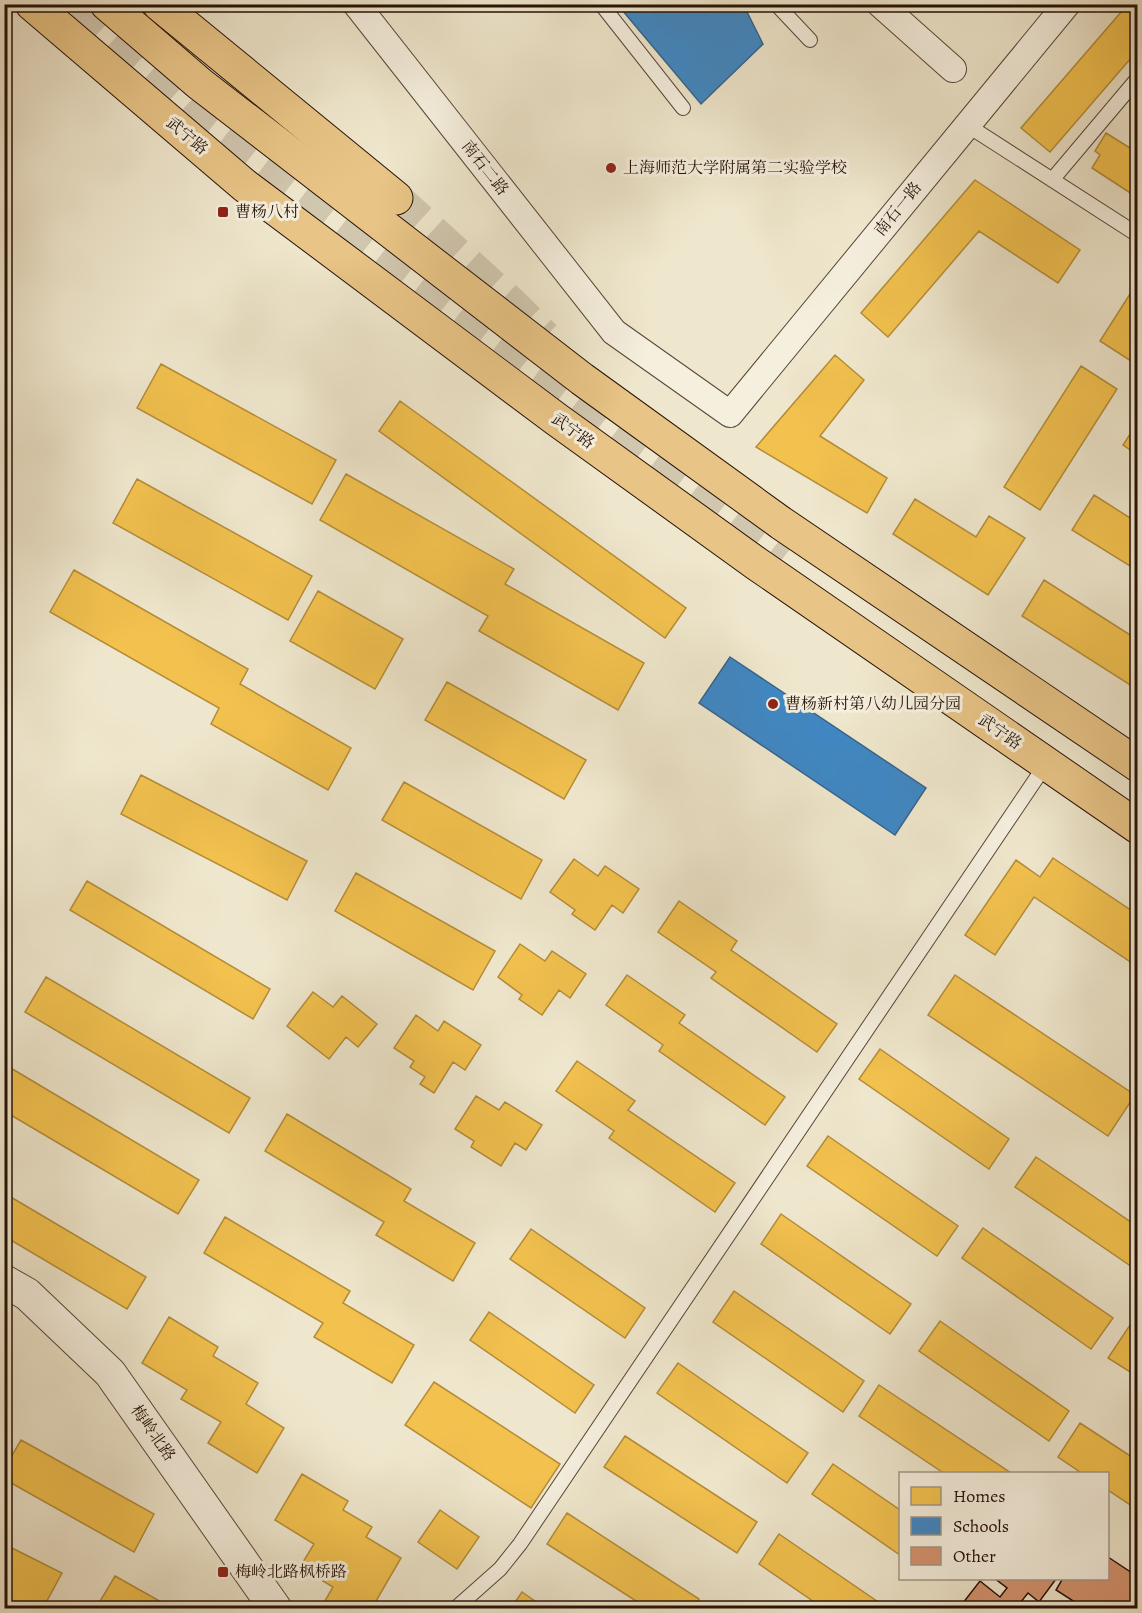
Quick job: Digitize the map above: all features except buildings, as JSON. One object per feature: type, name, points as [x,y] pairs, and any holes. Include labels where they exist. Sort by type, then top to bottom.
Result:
[{"type":"main road","name":"武宁路","points":[[32,4],[244,184],[556,419],[767,570],[1137,827]]},
{"type":"main road","points":[[107,4],[200,84],[582,379],[781,523],[1137,765]]},
{"type":"main road","points":[[159,4],[396,198]]},
{"type":"street","name":"南石二路","points":[[356,4],[614,332],[730,414]]},
{"type":"street","points":[[880,4],[952,69]]},
{"type":"street","name":"南石一路","points":[[730,414],[1067,4]]},
{"type":"street","name":"梅岭北路","points":[[4,1281],[27,1294],[110,1373],[275,1608]]},
{"type":"lane","points":[[600,4],[683,108]]},
{"type":"lane","points":[[776,4],[810,40]]},
{"type":"lane","points":[[1052,180],[1137,78]]},
{"type":"lane","points":[[967,125],[1137,235]]},
{"type":"lane","points":[[456,1608],[487,1582],[520,1544],[1046,764]]},
{"type":"tunnel","points":[[80,4],[201,114],[780,562]]},
{"type":"tunnel","points":[[396,198],[545,337]]},
{"type":"place","name":"上海师范大学附属第二实验学校","points":[[611,168]]},
{"type":"place","name":"曹杨八村","points":[[223,212]]},
{"type":"place","name":"曹杨新村第八幼儿园分园","points":[[773,704]]},
{"type":"place","name":"梅岭北路枫桥路","points":[[223,1572]]}]
